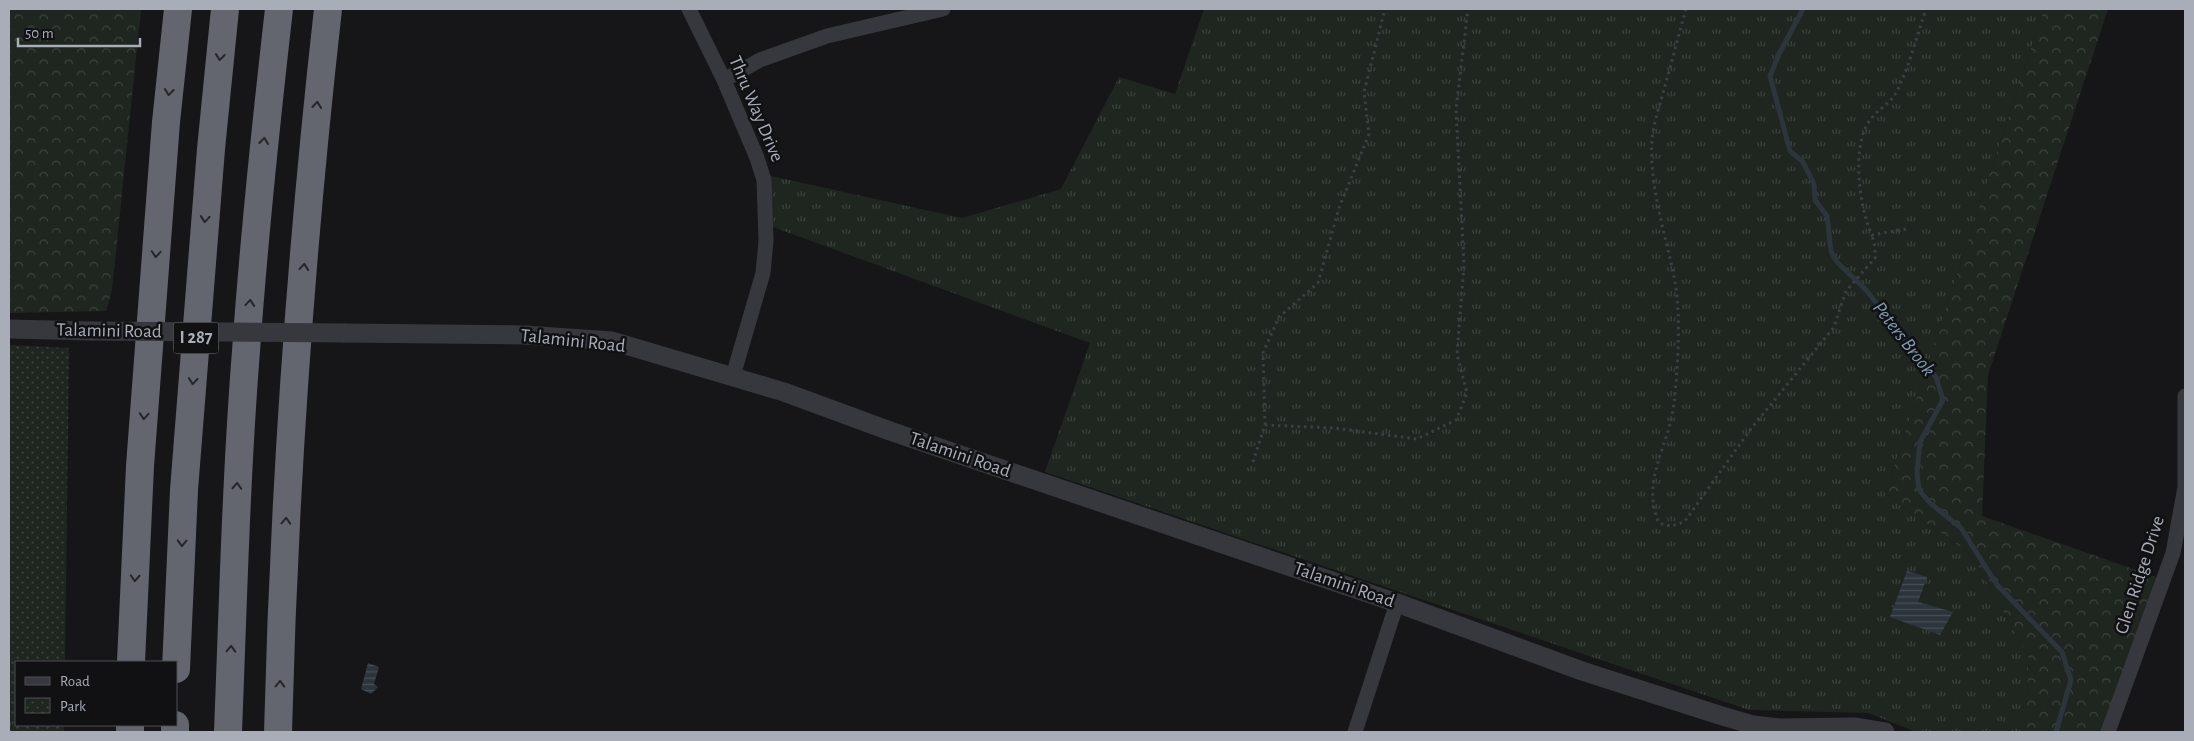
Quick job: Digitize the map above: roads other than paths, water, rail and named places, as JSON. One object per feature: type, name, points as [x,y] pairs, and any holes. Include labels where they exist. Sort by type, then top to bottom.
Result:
[{"type":"highway","name":"I 287","points":[[131,661],[140,466],[166,122],[178,9]]},
{"type":"highway","name":"I 287","points":[[176,661],[184,490],[211,150],[225,9]]},
{"type":"highway","name":"I 287","points":[[228,732],[237,489],[246,352],[262,162],[279,9]]},
{"type":"highway","points":[[278,732],[289,461],[316,118],[328,9]]},
{"type":"street","name":"Thru Way Drive","points":[[689,9],[724,80],[757,158],[764,180],[766,241],[763,273],[734,376]]},
{"type":"street","points":[[724,80],[760,60],[828,36],[943,9]]},
{"type":"street","name":"Talamini Road","points":[[9,330],[525,335],[612,341],[734,376],[1397,603],[1582,671],[1745,722],[1780,728],[1854,727],[1885,732]]},
{"type":"street","name":"Glen Ridge Drive","points":[[2108,732],[2173,553],[2179,528],[2185,487],[2185,396]]},
{"type":"street","points":[[1355,732],[1397,603]]},
{"type":"waterway","name":"Peters Brook","points":[[1803,9],[1779,54],[1770,76],[1790,151],[1803,162],[1814,184],[1815,200],[1827,216],[1831,251],[1837,262],[1866,290],[1936,377],[1943,400],[1920,442],[1917,473],[1919,490],[1930,503],[1961,528],[1997,585],[2062,652],[2071,680],[2056,732]]}]
